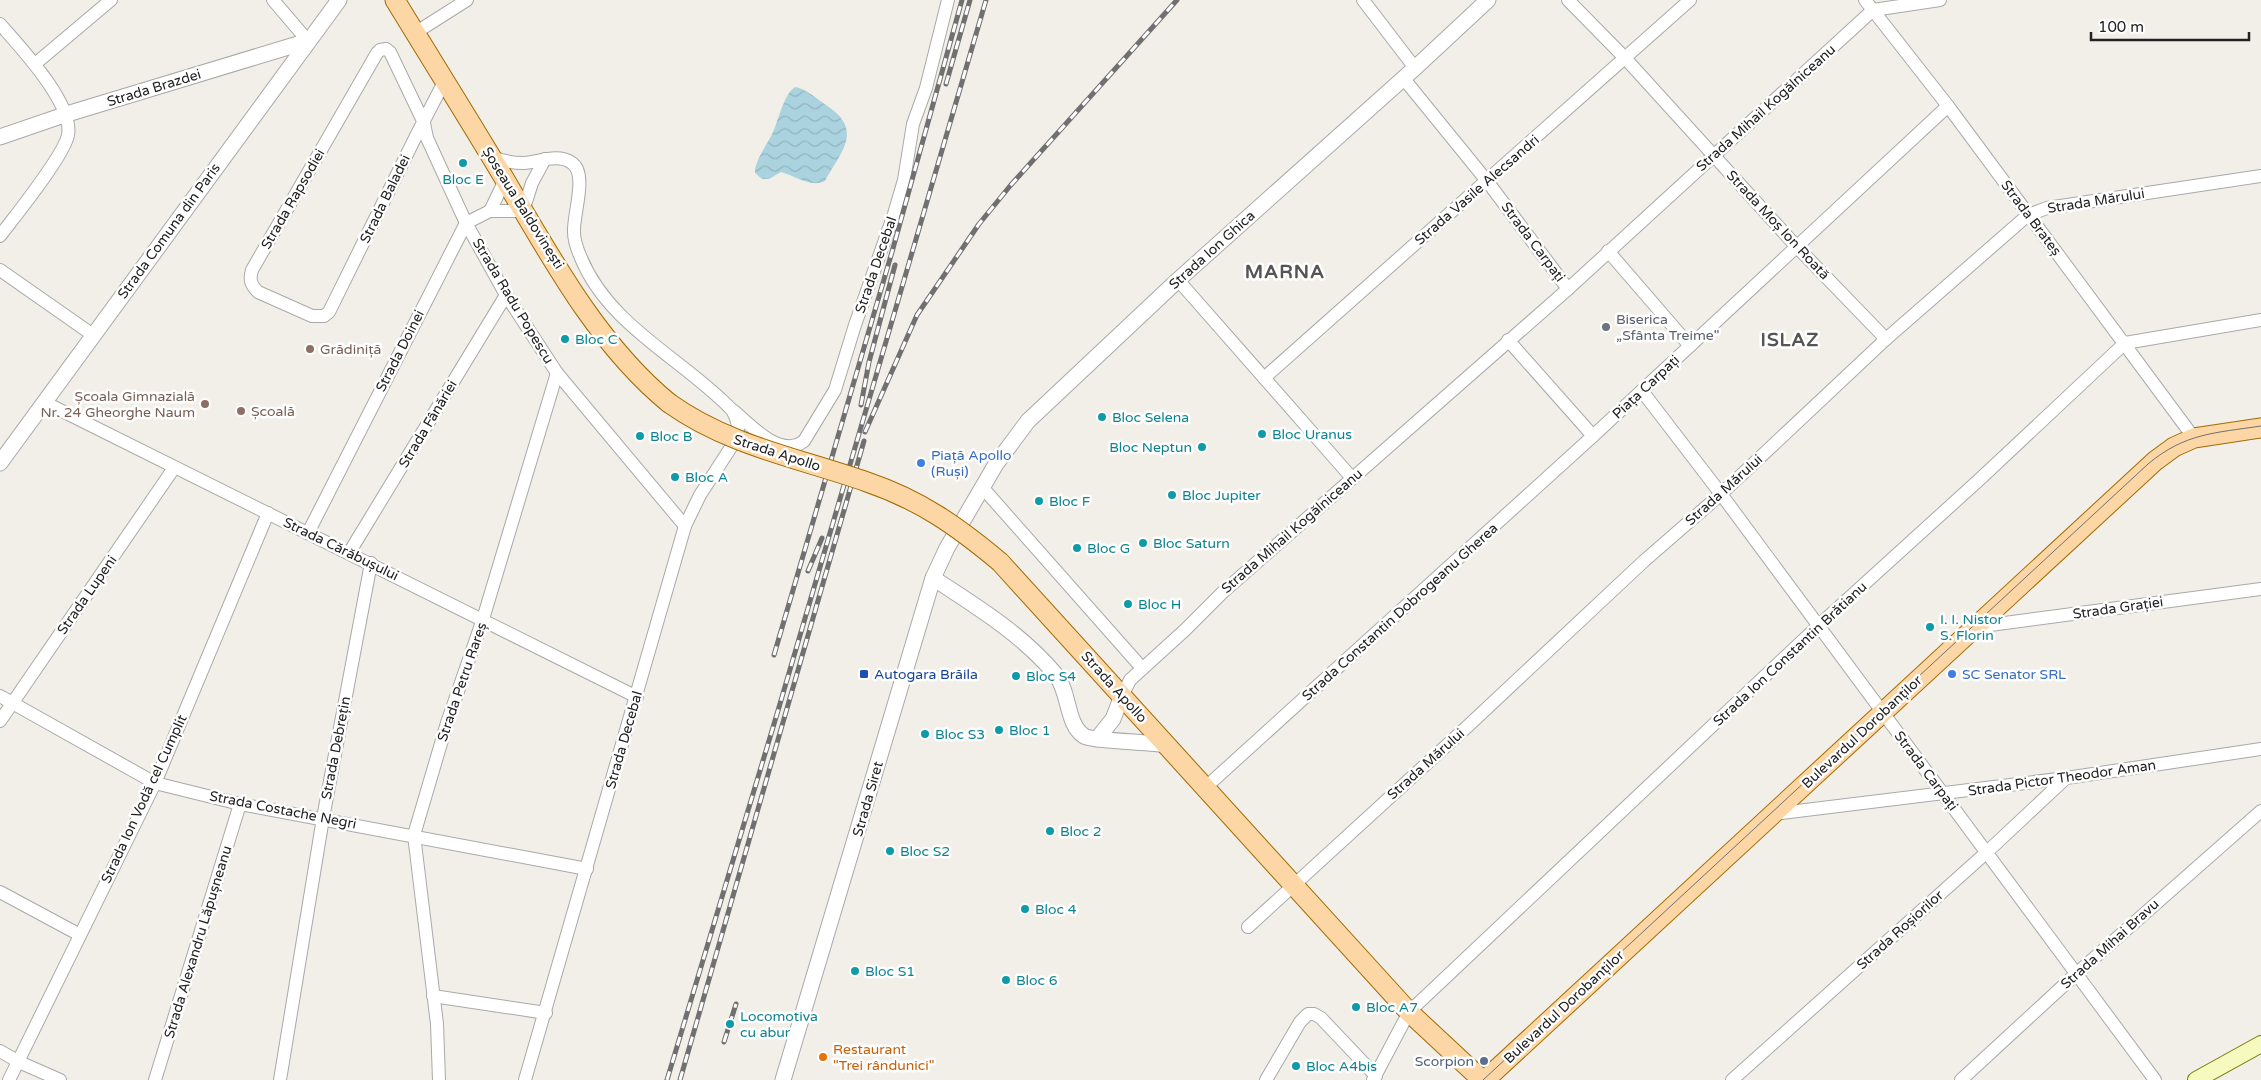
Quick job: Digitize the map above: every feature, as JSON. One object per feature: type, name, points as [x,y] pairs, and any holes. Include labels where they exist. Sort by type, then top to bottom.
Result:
[{"type":"main road","name":"Șoseaua Baldovinești","points":[[394,0],[445,80],[523,211],[609,342],[638,375],[670,402]]},
{"type":"main road","name":"Strada Apollo","points":[[670,402],[704,425],[743,443],[866,481],[909,499],[945,518],[1000,562],[1408,1012],[1484,1080]]},
{"type":"main road","name":"Bulevardul Dorobanților","points":[[1484,1080],[2155,461],[2174,447],[2194,438],[2261,428]]},
{"type":"main road","points":[[2196,1080],[2261,1044]]},
{"type":"street","points":[[35,64],[111,0]]},
{"type":"street","points":[[273,0],[308,41]]},
{"type":"street","name":"Strada Comuna din Paris","points":[[0,463],[339,0]]},
{"type":"street","points":[[415,33],[467,0]]},
{"type":"street","name":"Strada Decebal","points":[[491,156],[514,163],[545,159],[564,159],[573,163],[578,169],[580,178],[574,220],[575,244],[587,271],[596,285],[616,310],[638,331],[767,438],[778,443],[798,446],[804,441],[830,401],[904,180],[913,124],[926,88],[948,0]]},
{"type":"street","name":"Strada Carpați","points":[[1364,0],[1410,73],[1487,181],[1568,289]]},
{"type":"street","name":"Strada Ion Ghica","points":[[962,522],[1011,440],[1028,421],[1178,280],[1410,73],[1488,0]]},
{"type":"street","name":"Strada Moș Ion Roată","points":[[1568,0],[1625,58],[1796,246],[1886,339]]},
{"type":"street","name":"Strada Vasile Alecsandri","points":[[1264,378],[1690,0]]},
{"type":"street","points":[[1869,5],[1940,0]]},
{"type":"street","name":"Strada Brateș","points":[[1869,5],[1948,106],[2194,438]]},
{"type":"street","name":"Strada Mihail Kogălniceanu","points":[[1608,251],[1713,156],[1869,5]]},
{"type":"street","points":[[0,24],[35,64],[66,114],[68,135],[65,144],[0,236]]},
{"type":"street","name":"Strada Brazdei","points":[[0,137],[66,114],[308,41]]},
{"type":"street","name":"Strada Radu Popescu","points":[[386,49],[390,52],[424,123],[427,138],[466,223],[506,295],[557,373],[685,526]]},
{"type":"street","name":"Strada Rapsodiei","points":[[324,316],[312,316],[258,292],[253,287],[250,276],[377,53],[380,50],[386,49]]},
{"type":"street","name":"Strada Baladei","points":[[324,316],[329,312],[445,80]]},
{"type":"street","points":[[1690,346],[1948,106]]},
{"type":"street","points":[[466,223],[490,211],[523,211],[532,183],[545,159]]},
{"type":"street","name":"Strada Mărului","points":[[1248,927],[1470,725],[1644,560],[1721,494],[1886,339],[2028,215],[2047,208],[2261,176]]},
{"type":"street","points":[[490,211],[505,180]]},
{"type":"street","name":"Strada Doinei","points":[[308,533],[466,223]]},
{"type":"street","points":[[1593,436],[1508,340],[1568,289],[1608,251]]},
{"type":"street","name":"Piața Carpați","points":[[1593,436],[1690,346],[1608,251]]},
{"type":"street","points":[[0,270],[93,335]]},
{"type":"street","points":[[1178,280],[1352,478]]},
{"type":"street","name":"Strada Fânăriei","points":[[349,553],[506,295]]},
{"type":"street","points":[[2125,343],[2261,320]]},
{"type":"street","name":"Strada Mihail Kogălniceanu","points":[[1097,739],[1113,719],[1127,683],[1142,668],[1186,630],[1223,592],[1508,340]]},
{"type":"street","name":"Strada Ion Constantin Brătianu","points":[[1266,1080],[1300,1022],[1308,1014],[1314,1014],[1322,1018],[1374,1078],[1408,1012],[1818,626],[1980,479],[2125,343]]},
{"type":"street","name":"Strada Petru Rareș","points":[[439,1080],[433,996],[414,835],[447,722],[483,619],[557,373]]},
{"type":"street","name":"Strada Carpați","points":[[1642,391],[1721,494],[1882,714],[1944,794],[2155,1080]]},
{"type":"street","name":"Strada Cărăbușului","points":[[44,402],[637,697]]},
{"type":"street","name":"Strada Decebal","points":[[525,1080],[546,1013],[685,526],[700,496],[737,438],[738,422],[732,410]]},
{"type":"street","name":"Strada Constantin Dobrogeanu Gherea","points":[[1206,787],[1593,436]]},
{"type":"street","name":"Strada Lupeni","points":[[0,721],[174,468]]},
{"type":"street","points":[[982,487],[1142,668]]},
{"type":"street","name":"Strada Ion Vodă cel Cumplit","points":[[9,1080],[155,782],[268,514]]},
{"type":"street","name":"Strada Siret","points":[[783,1080],[934,578],[939,563],[962,522]]},
{"type":"street","name":"Strada Debrețin","points":[[280,1080],[323,818],[371,564]]},
{"type":"street","points":[[934,578],[990,615],[1030,648],[1063,686],[1075,727],[1088,738],[1130,740],[1167,745]]},
{"type":"street","name":"Strada Grației","points":[[1975,627],[2261,589]]},
{"type":"street","name":"Strada Costache Negri","points":[[0,696],[155,782],[240,804],[414,835],[587,869]]},
{"type":"street","name":"Strada Pictor Theodor Aman","points":[[1773,814],[2066,778],[2261,749]]},
{"type":"street","name":"Strada Roșiorilor","points":[[1732,1080],[1987,852],[2066,778]]},
{"type":"street","name":"Strada Alexandru Lăpușneanu","points":[[155,1080],[240,804]]},
{"type":"street","name":"Strada Mihai Bravu","points":[[1961,1080],[2076,974],[2261,811]]},
{"type":"street","points":[[0,892],[80,935]]},
{"type":"street","points":[[433,996],[546,1013]]},
{"type":"street","points":[[0,1051],[19,1062],[60,1080]]},
{"type":"water","points":[[796,87],[804,90],[838,114],[847,132],[846,141],[838,160],[825,181],[819,183],[808,182],[781,172],[769,179],[762,179],[755,173],[757,162],[773,132],[786,98],[792,89]]},
{"type":"tram line","points":[[1483,1080],[2148,464],[2175,446],[2188,440],[2215,433],[2261,426]]},
{"type":"railway","points":[[774,655],[892,252],[962,0]]},
{"type":"railway","points":[[946,84],[970,0]]},
{"type":"railway","points":[[667,1080],[777,714],[986,0]]},
{"type":"railway","points":[[865,432],[917,315],[979,224],[1010,186],[1177,0]]},
{"type":"railway","points":[[861,405],[869,362],[895,265]]},
{"type":"railway","points":[[680,1080],[864,441]]},
{"type":"railway","points":[[808,571],[822,538]]},
{"type":"railway","points":[[724,1042],[736,1004]]},
{"type":"place","name":"Bloc E","points":[[463,163]]},
{"type":"place","name":"Biserica „Sfânta Treime\"","points":[[1606,327]]},
{"type":"place","name":"Bloc C","points":[[565,339]]},
{"type":"place","name":"Grădiniță","points":[[310,349]]},
{"type":"place","name":"Școala Gimnazială Nr. 24 Gheorghe Naum","points":[[205,404]]},
{"type":"place","name":"Școală","points":[[241,411]]},
{"type":"place","name":"Bloc Selena","points":[[1102,417]]},
{"type":"place","name":"Bloc Uranus","points":[[1262,434]]},
{"type":"place","name":"Bloc B","points":[[640,436]]},
{"type":"place","name":"Bloc Neptun","points":[[1202,447]]},
{"type":"place","name":"Piață Apollo (Ruși)","points":[[921,463]]},
{"type":"place","name":"Bloc A","points":[[675,477]]},
{"type":"place","name":"Bloc Jupiter","points":[[1172,495]]},
{"type":"place","name":"Bloc F","points":[[1039,501]]},
{"type":"place","name":"Bloc Saturn","points":[[1143,543]]},
{"type":"place","name":"Bloc G","points":[[1077,548]]},
{"type":"place","name":"Bloc H","points":[[1128,604]]},
{"type":"place","name":"I. I. Nistor S. Florin","points":[[1930,627]]},
{"type":"place","name":"Autogara Brăila","points":[[864,674]]},
{"type":"place","name":"SC Senator SRL","points":[[1952,674]]},
{"type":"place","name":"Bloc S4","points":[[1016,676]]},
{"type":"place","name":"Bloc 1","points":[[999,730]]},
{"type":"place","name":"Bloc S3","points":[[925,734]]},
{"type":"place","name":"Bloc 2","points":[[1050,831]]},
{"type":"place","name":"Bloc S2","points":[[890,851]]},
{"type":"place","name":"Bloc 4","points":[[1025,909]]},
{"type":"place","name":"Bloc S1","points":[[855,971]]},
{"type":"place","name":"Bloc 6","points":[[1006,980]]},
{"type":"place","name":"Bloc A7","points":[[1356,1007]]},
{"type":"place","name":"Locomotiva cu abur","points":[[730,1024]]},
{"type":"place","name":"Restaurant \"Trei rândunici\"","points":[[823,1057]]},
{"type":"place","name":"Scorpion","points":[[1484,1061]]},
{"type":"place","name":"Bloc A4bis","points":[[1296,1066]]},
{"type":"district","name":"MARNA","points":[[1285,272]]},
{"type":"district","name":"ISLAZ","points":[[1790,340]]}]
